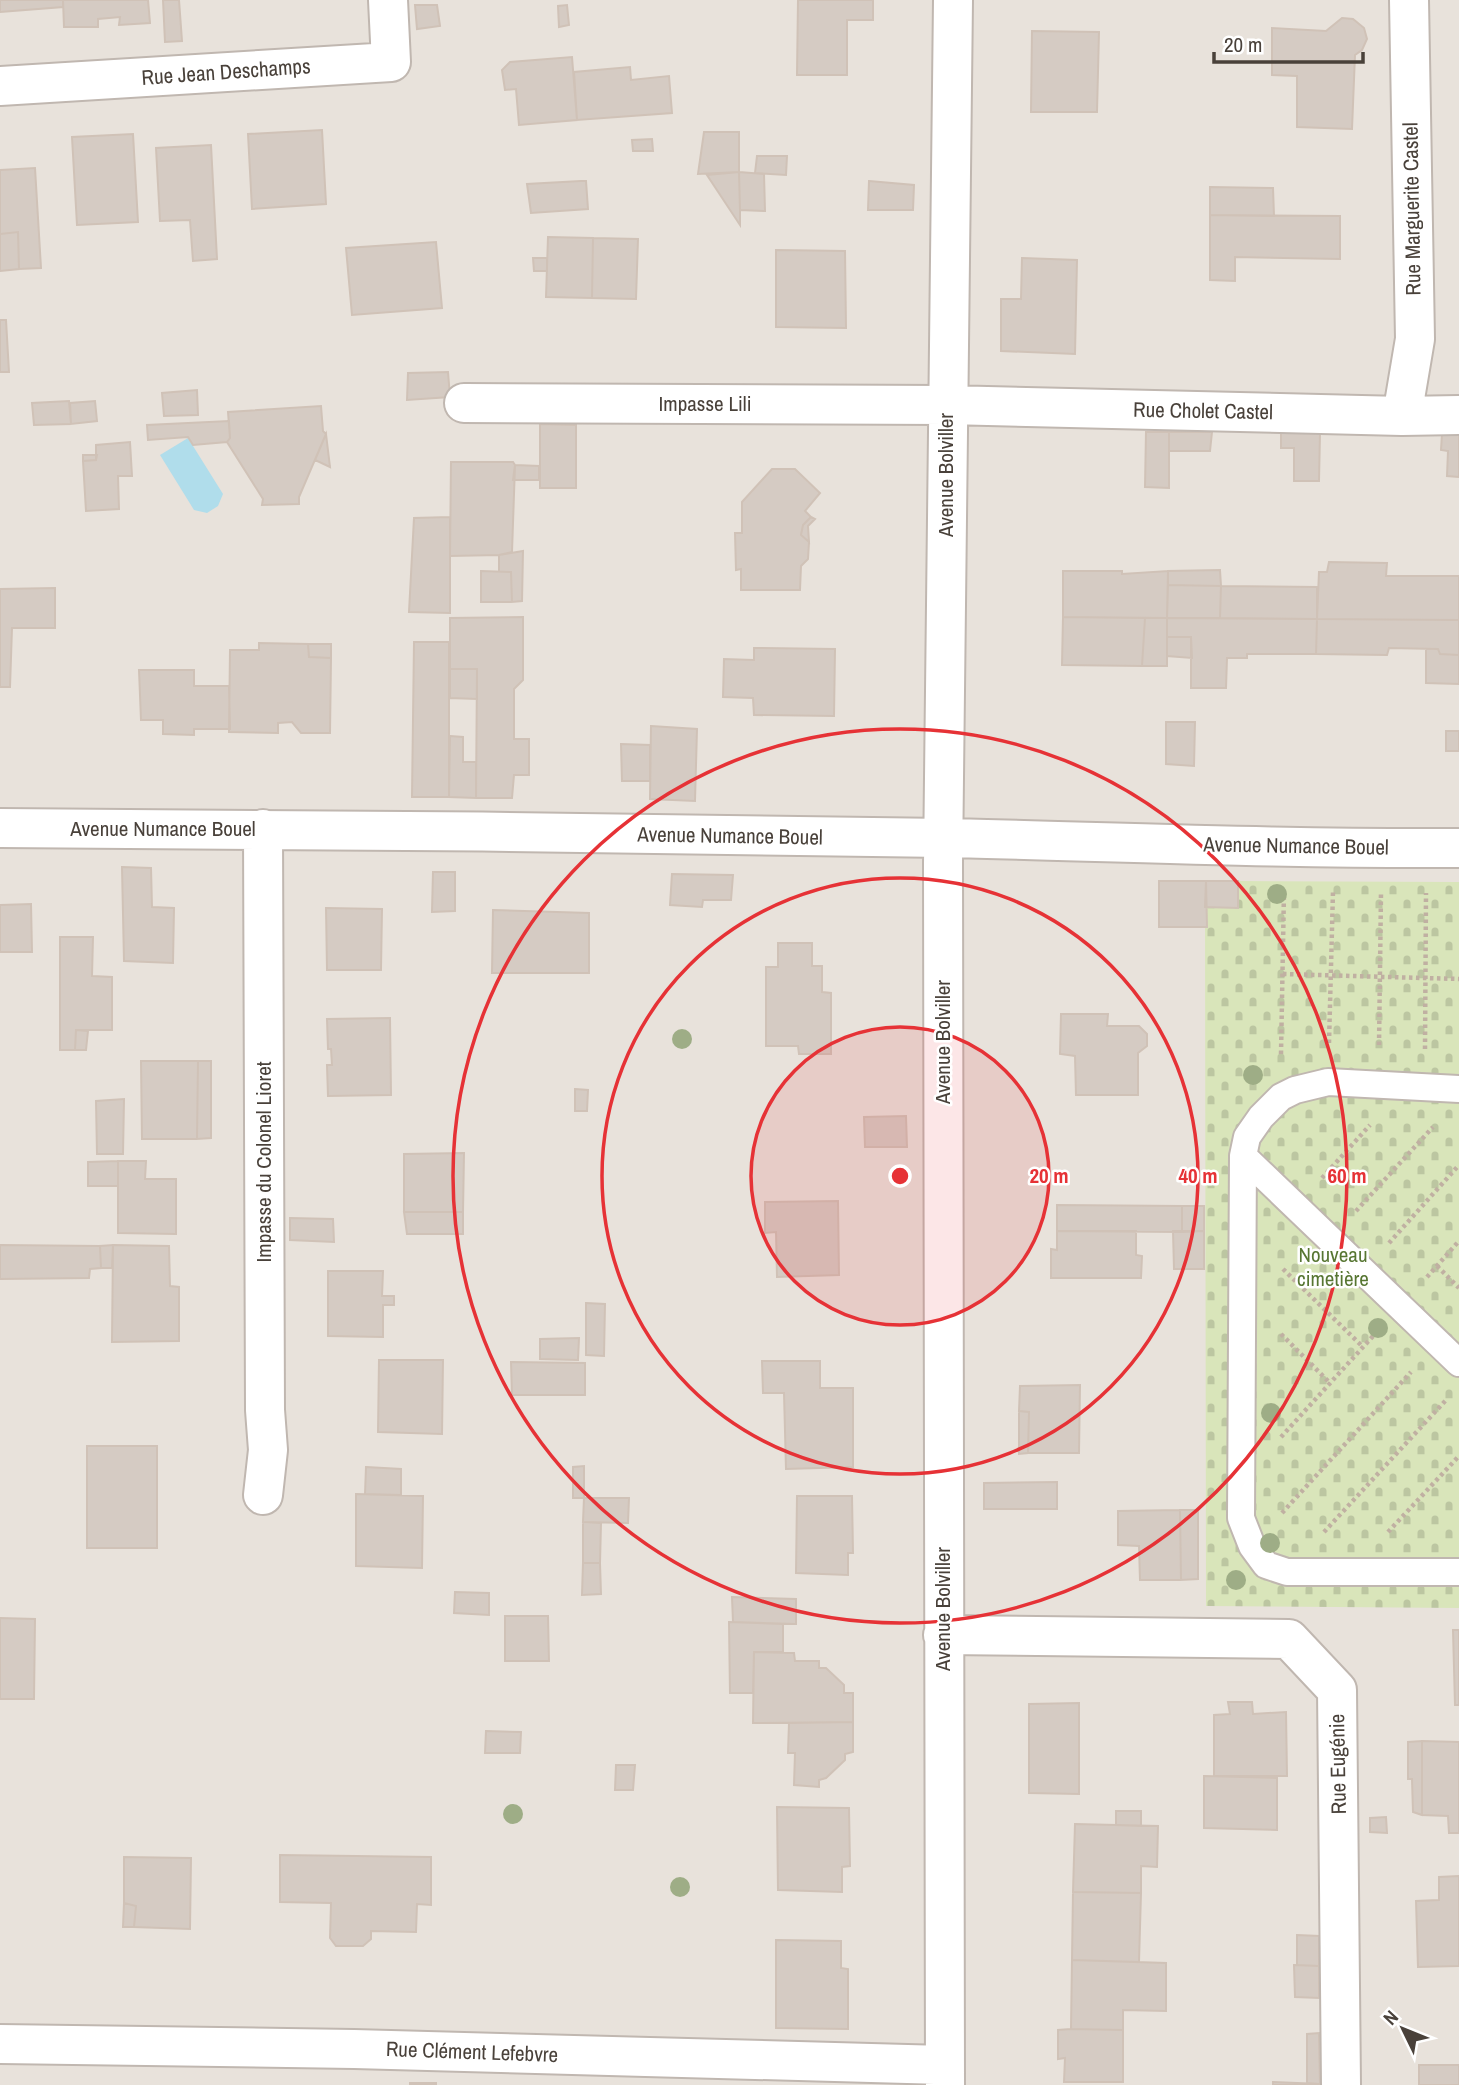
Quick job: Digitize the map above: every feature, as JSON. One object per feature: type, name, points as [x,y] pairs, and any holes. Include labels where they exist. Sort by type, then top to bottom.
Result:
[{"type":"street","name":"Rue Jean Deschamps","points":[[0,86],[391,62],[388,0]]},
{"type":"street","name":"Avenue Bolviller","points":[[944,2075],[943,838],[953,0]]},
{"type":"street","name":"Rue Marguerite Castel","points":[[1402,416],[1415,339],[1409,0]]},
{"type":"street","name":"Impasse Lili","points":[[464,403],[947,405]]},
{"type":"street","name":"Rue Cholet Castel","points":[[947,405],[1402,416],[1459,415]]},
{"type":"street","name":"Avenue Numance Bouel","points":[[0,828],[943,838],[1383,849],[1459,848]]},
{"type":"street","name":"Impasse du Colonel Lioret","points":[[263,829],[265,1396],[268,1450],[263,1495]]},
{"type":"street","name":"Rue Eugénie","points":[[943,1635],[1289,1639],[1337,1690],[1341,2085]]},
{"type":"street","name":"Rue Clément Lefebvre","points":[[0,2044],[354,2049],[944,2075]]},
{"type":"lane","points":[[1459,1089],[1328,1082],[1296,1090],[1281,1097],[1261,1117],[1247,1137],[1243,1156],[1241,1518],[1252,1546],[1266,1565],[1287,1572],[1459,1572]]},
{"type":"lane","points":[[1243,1156],[1459,1363]]},
{"type":"path","points":[[1281,1097],[1284,887]]},
{"type":"path","points":[[1328,1082],[1333,888]]},
{"type":"path","points":[[1378,1086],[1381,888]]},
{"type":"path","points":[[1295,1207],[1415,1087],[1426,978],[1426,889],[1437,889]]},
{"type":"path","points":[[1283,974],[1459,979]]},
{"type":"path","points":[[1330,1240],[1441,1120]]},
{"type":"path","points":[[1363,1272],[1459,1165]]},
{"type":"path","points":[[1243,1231],[1363,1347]]},
{"type":"path","points":[[1242,1480],[1459,1241]]},
{"type":"path","points":[[1437,1266],[1459,1288]]},
{"type":"path","points":[[1243,1294],[1330,1383]]},
{"type":"path","points":[[1252,1546],[1438,1343]]},
{"type":"path","points":[[1287,1572],[1450,1395]]},
{"type":"path","points":[[1349,1572],[1459,1456]]},
{"type":"shaded area","points":[[0,0],[1459,0],[1459,2085],[0,2085]]},
{"type":"green space","name":"Nouveau cimetière","points":[[1238,881],[1459,882],[1459,1608],[1206,1606],[1205,907],[1238,908]]},
{"type":"water","points":[[188,438],[223,494],[218,506],[207,513],[194,510],[160,455]]},
{"type":"building","points":[[0,0],[63,0],[63,7],[0,12]]},
{"type":"building","points":[[63,0],[148,0],[150,23],[119,25],[120,17],[98,19],[98,27],[64,27]]},
{"type":"building","points":[[163,0],[179,0],[182,41],[165,42]]},
{"type":"building","points":[[798,0],[873,0],[873,20],[847,20],[847,75],[797,75]]},
{"type":"building","points":[[415,5],[437,5],[440,26],[417,29]]},
{"type":"building","points":[[567,5],[569,25],[559,27],[558,6]]},
{"type":"building","points":[[1342,18],[1353,19],[1364,28],[1367,39],[1362,50],[1355,55],[1352,129],[1297,127],[1297,76],[1272,75],[1272,28],[1326,31]]},
{"type":"building","points":[[1032,31],[1099,32],[1097,112],[1031,112]]},
{"type":"building","points":[[572,57],[577,120],[519,125],[516,89],[505,90],[502,70],[510,62]]},
{"type":"building","points":[[630,67],[631,80],[669,76],[672,113],[577,120],[574,72]]},
{"type":"building","points":[[322,130],[326,204],[252,209],[248,134]]},
{"type":"building","points":[[704,132],[739,132],[739,172],[698,174]]},
{"type":"building","points":[[133,134],[138,222],[77,225],[72,137]]},
{"type":"building","points":[[652,139],[653,151],[633,151],[632,140]]},
{"type":"building","points":[[211,145],[217,259],[193,261],[190,220],[160,221],[156,148]]},
{"type":"building","points":[[757,156],[787,156],[786,175],[755,173]]},
{"type":"building","points":[[35,168],[41,268],[19,269],[18,232],[0,234],[0,170]]},
{"type":"building","points":[[739,172],[740,210],[740,225],[707,175]]},
{"type":"building","points":[[739,172],[764,174],[765,211],[740,210]]},
{"type":"building","points":[[586,181],[588,209],[531,213],[527,184]]},
{"type":"building","points":[[869,181],[914,185],[913,210],[868,210]]},
{"type":"building","points":[[1210,187],[1273,188],[1274,216],[1210,215]]},
{"type":"building","points":[[1210,215],[1340,216],[1340,259],[1235,257],[1235,281],[1210,280]]},
{"type":"building","points":[[18,232],[19,269],[0,271],[0,234]]},
{"type":"building","points":[[548,237],[593,238],[592,298],[546,297]]},
{"type":"building","points":[[593,238],[638,239],[636,299],[592,298]]},
{"type":"building","points":[[436,242],[442,308],[352,315],[346,248]]},
{"type":"building","points":[[776,250],[845,251],[846,328],[776,327]]},
{"type":"building","points":[[533,258],[547,258],[547,271],[534,271]]},
{"type":"building","points":[[1022,258],[1077,260],[1075,354],[1001,351],[1001,299],[1021,299]]},
{"type":"building","points":[[0,320],[6,320],[9,372],[0,372]]},
{"type":"building","points":[[448,372],[450,397],[407,400],[408,373]]},
{"type":"building","points":[[197,390],[198,415],[164,416],[162,393]]},
{"type":"building","points":[[69,401],[71,424],[34,425],[32,403]]},
{"type":"building","points":[[95,401],[97,421],[71,424],[70,403]]},
{"type":"building","points":[[321,406],[323,431],[326,434],[299,497],[299,504],[262,505],[263,499],[227,442],[230,438],[228,412]]},
{"type":"building","points":[[229,421],[230,438],[227,442],[193,445],[188,437],[148,440],[147,425]]},
{"type":"building","points":[[540,424],[576,425],[576,488],[540,488]]},
{"type":"building","points":[[1146,432],[1169,432],[1169,488],[1145,487]]},
{"type":"building","points":[[1169,432],[1212,432],[1210,451],[1169,451]]},
{"type":"building","points":[[1281,432],[1320,433],[1319,481],[1294,481],[1294,448],[1281,448]]},
{"type":"building","points":[[326,434],[330,467],[315,460]]},
{"type":"building","points":[[1442,434],[1459,434],[1459,477],[1447,476],[1448,451],[1441,450]]},
{"type":"building","points":[[130,442],[132,476],[118,476],[119,509],[86,511],[83,461],[96,460],[96,445]]},
{"type":"building","points":[[83,455],[97,455],[96,460],[83,461]]},
{"type":"building","points":[[451,462],[513,462],[512,552],[499,555],[450,556]]},
{"type":"building","points":[[515,465],[539,466],[539,480],[513,480]]},
{"type":"building","points":[[772,469],[795,469],[820,493],[805,511],[811,517],[803,525],[801,535],[809,542],[808,559],[801,566],[800,590],[741,590],[741,569],[736,570],[735,533],[742,533],[742,502]]},
{"type":"building","points":[[450,517],[450,613],[409,612],[414,518]]},
{"type":"building","points":[[811,517],[815,519],[808,526],[809,542],[801,535],[803,525]]},
{"type":"building","points":[[523,551],[522,601],[512,602],[511,572],[499,572],[499,555]]},
{"type":"building","points":[[1329,562],[1387,563],[1386,576],[1459,576],[1459,620],[1317,619],[1319,572],[1327,572]]},
{"type":"building","points":[[1220,570],[1221,586],[1168,585],[1168,571]]},
{"type":"building","points":[[481,571],[511,572],[512,602],[481,602]]},
{"type":"building","points":[[1063,571],[1122,571],[1122,574],[1168,571],[1167,618],[1063,617]]},
{"type":"building","points":[[1168,585],[1221,586],[1220,618],[1167,618]]},
{"type":"building","points":[[1221,586],[1317,587],[1317,619],[1220,618]]},
{"type":"building","points":[[55,588],[55,628],[12,628],[10,687],[0,687],[0,589]]},
{"type":"building","points":[[523,617],[523,680],[514,689],[514,739],[529,739],[529,775],[514,775],[512,798],[476,798],[477,669],[450,669],[450,618]]},
{"type":"building","points":[[1063,617],[1145,618],[1142,666],[1062,665]]},
{"type":"building","points":[[1145,618],[1167,618],[1167,666],[1142,666]]},
{"type":"building","points":[[1167,618],[1317,619],[1316,654],[1247,654],[1247,658],[1227,658],[1226,688],[1191,688],[1191,637],[1167,637]]},
{"type":"building","points":[[1317,619],[1459,620],[1459,655],[1440,654],[1438,649],[1389,648],[1387,655],[1316,654]]},
{"type":"building","points":[[1167,637],[1191,637],[1192,658],[1167,656]]},
{"type":"building","points":[[414,642],[449,642],[449,797],[412,797]]},
{"type":"building","points":[[259,643],[308,644],[309,657],[331,658],[330,733],[301,733],[292,722],[278,723],[278,733],[229,732],[230,650],[259,650]]},
{"type":"building","points":[[308,644],[331,644],[331,658],[309,657]]},
{"type":"building","points":[[754,648],[835,649],[834,716],[754,715],[753,698],[723,697],[724,659],[754,660]]},
{"type":"building","points":[[1426,649],[1438,649],[1440,654],[1459,655],[1459,684],[1426,683]]},
{"type":"building","points":[[450,669],[477,669],[477,699],[450,698]]},
{"type":"building","points":[[139,670],[194,670],[194,686],[229,686],[230,729],[194,729],[194,735],[163,734],[163,720],[141,720]]},
{"type":"building","points":[[1166,722],[1195,722],[1194,766],[1166,764]]},
{"type":"building","points":[[651,726],[697,729],[695,801],[650,799]]},
{"type":"building","points":[[1446,731],[1459,731],[1459,751],[1446,751]]},
{"type":"building","points":[[450,736],[463,737],[463,762],[476,762],[476,798],[449,797]]},
{"type":"building","points":[[621,744],[650,745],[650,781],[622,781]]},
{"type":"building","points":[[122,867],[151,868],[152,907],[174,908],[173,963],[124,961]]},
{"type":"building","points":[[433,872],[455,872],[455,911],[432,912]]},
{"type":"building","points":[[672,874],[733,875],[731,900],[703,900],[702,907],[670,905]]},
{"type":"building","points":[[1159,881],[1206,881],[1207,927],[1159,927]]},
{"type":"building","points":[[1206,881],[1238,881],[1238,908],[1205,907]]},
{"type":"building","points":[[31,904],[32,952],[0,952],[0,905]]},
{"type":"building","points":[[326,908],[382,909],[381,970],[327,970]]},
{"type":"building","points":[[493,910],[589,913],[589,973],[492,973]]},
{"type":"building","points":[[60,937],[93,937],[92,976],[112,977],[112,1030],[76,1030],[75,1050],[60,1050]]},
{"type":"building","points":[[778,943],[812,943],[812,966],[822,966],[822,992],[831,993],[831,1054],[799,1054],[798,1046],[766,1046],[766,967],[778,967]]},
{"type":"building","points":[[1061,1014],[1108,1014],[1107,1026],[1139,1026],[1147,1034],[1147,1046],[1138,1053],[1138,1095],[1076,1095],[1075,1056],[1060,1054]]},
{"type":"building","points":[[390,1018],[391,1095],[328,1096],[327,1065],[332,1065],[331,1049],[328,1049],[327,1019]]},
{"type":"building","points":[[76,1030],[88,1031],[86,1050],[75,1050]]},
{"type":"building","points":[[141,1061],[198,1061],[197,1139],[142,1139]]},
{"type":"building","points":[[198,1061],[211,1061],[211,1138],[197,1139]]},
{"type":"building","points":[[575,1089],[588,1090],[587,1111],[575,1111]]},
{"type":"building","points":[[124,1099],[123,1154],[97,1154],[96,1101]]},
{"type":"building","points":[[906,1116],[907,1147],[865,1147],[864,1117]]},
{"type":"building","points":[[464,1153],[463,1212],[404,1212],[404,1154]]},
{"type":"building","points":[[118,1161],[146,1161],[145,1179],[176,1179],[176,1234],[118,1233]]},
{"type":"building","points":[[118,1161],[118,1186],[88,1186],[88,1162]]},
{"type":"building","points":[[838,1201],[839,1275],[777,1277],[776,1232],[765,1233],[765,1202]]},
{"type":"building","points":[[1057,1205],[1182,1206],[1182,1232],[1057,1231]]},
{"type":"building","points":[[1182,1206],[1204,1206],[1204,1231],[1182,1232]]},
{"type":"building","points":[[404,1212],[463,1212],[463,1234],[407,1234]]},
{"type":"building","points":[[290,1218],[333,1219],[334,1242],[290,1240]]},
{"type":"building","points":[[1057,1231],[1136,1231],[1136,1255],[1142,1256],[1141,1278],[1051,1278],[1051,1249],[1057,1250]]},
{"type":"building","points":[[1173,1231],[1204,1231],[1204,1269],[1174,1269]]},
{"type":"building","points":[[0,1245],[100,1246],[101,1268],[90,1269],[89,1278],[0,1279]]},
{"type":"building","points":[[113,1245],[169,1246],[170,1286],[179,1287],[179,1341],[112,1342]]},
{"type":"building","points":[[113,1245],[112,1268],[101,1268],[100,1246]]},
{"type":"building","points":[[328,1271],[383,1271],[382,1296],[394,1296],[394,1305],[383,1305],[383,1337],[328,1336]]},
{"type":"building","points":[[586,1303],[605,1304],[604,1356],[586,1355]]},
{"type":"building","points":[[579,1338],[578,1360],[540,1359],[540,1339]]},
{"type":"building","points":[[379,1360],[443,1360],[442,1434],[378,1432]]},
{"type":"building","points":[[762,1361],[820,1361],[820,1388],[853,1388],[853,1467],[786,1469],[784,1393],[763,1393]]},
{"type":"building","points":[[511,1362],[585,1363],[585,1395],[512,1395]]},
{"type":"building","points":[[1080,1385],[1079,1453],[1028,1453],[1029,1412],[1019,1411],[1020,1386]]},
{"type":"building","points":[[1019,1411],[1029,1412],[1028,1453],[1019,1454]]},
{"type":"building","points":[[87,1446],[157,1446],[157,1548],[87,1548]]},
{"type":"building","points":[[584,1466],[584,1498],[573,1498],[573,1467]]},
{"type":"building","points":[[366,1467],[401,1469],[401,1495],[365,1494]]},
{"type":"building","points":[[1057,1482],[1057,1509],[984,1509],[984,1483]]},
{"type":"building","points":[[356,1494],[423,1496],[422,1568],[356,1566]]},
{"type":"building","points":[[797,1496],[852,1496],[853,1553],[848,1553],[848,1575],[796,1573]]},
{"type":"building","points":[[584,1498],[629,1498],[628,1523],[583,1522]]},
{"type":"building","points":[[1180,1510],[1181,1580],[1140,1580],[1139,1546],[1118,1545],[1118,1511]]},
{"type":"building","points":[[1180,1510],[1198,1510],[1198,1579],[1181,1580]]},
{"type":"building","points":[[583,1522],[601,1523],[600,1563],[583,1563]]},
{"type":"building","points":[[583,1563],[600,1563],[601,1594],[582,1595]]},
{"type":"building","points":[[455,1592],[489,1593],[489,1615],[454,1613]]},
{"type":"building","points":[[732,1597],[796,1599],[796,1624],[733,1622]]},
{"type":"building","points":[[505,1616],[548,1616],[549,1661],[505,1661]]},
{"type":"building","points":[[0,1618],[35,1619],[34,1699],[0,1699]]},
{"type":"building","points":[[729,1622],[783,1624],[783,1652],[754,1652],[753,1693],[730,1693]]},
{"type":"building","points":[[1453,1630],[1459,1630],[1459,1705],[1455,1705]]},
{"type":"building","points":[[754,1652],[794,1653],[795,1661],[819,1661],[819,1668],[826,1668],[844,1685],[844,1693],[853,1693],[853,1722],[753,1723]]},
{"type":"building","points":[[1228,1702],[1252,1702],[1253,1714],[1286,1712],[1287,1776],[1214,1776],[1214,1715],[1230,1714]]},
{"type":"building","points":[[1079,1703],[1079,1794],[1029,1793],[1029,1704]]},
{"type":"building","points":[[853,1722],[853,1752],[845,1754],[845,1760],[826,1778],[819,1780],[819,1787],[794,1785],[795,1753],[788,1753],[789,1723]]},
{"type":"building","points":[[486,1731],[521,1732],[520,1753],[485,1753]]},
{"type":"building","points":[[1422,1741],[1422,1815],[1413,1812],[1412,1779],[1408,1779],[1408,1742]]},
{"type":"building","points":[[1422,1741],[1459,1742],[1459,1833],[1449,1833],[1448,1816],[1422,1815]]},
{"type":"building","points":[[616,1765],[635,1765],[633,1790],[615,1790]]},
{"type":"building","points":[[1204,1776],[1277,1778],[1277,1830],[1204,1828]]},
{"type":"building","points":[[777,1807],[849,1808],[850,1866],[842,1867],[842,1892],[778,1890]]},
{"type":"building","points":[[1116,1811],[1141,1811],[1141,1826],[1116,1825]]},
{"type":"building","points":[[1386,1817],[1387,1833],[1370,1832],[1370,1818]]},
{"type":"building","points":[[1075,1824],[1158,1826],[1157,1867],[1141,1866],[1141,1893],[1073,1892]]},
{"type":"building","points":[[280,1855],[431,1857],[431,1905],[417,1904],[416,1932],[371,1931],[371,1939],[363,1946],[336,1946],[330,1938],[331,1903],[280,1902]]},
{"type":"building","points":[[124,1857],[191,1858],[190,1929],[134,1927],[136,1906],[124,1903]]},
{"type":"building","points":[[1459,1876],[1459,1966],[1418,1967],[1416,1901],[1439,1900],[1439,1877]]},
{"type":"building","points":[[1073,1892],[1141,1893],[1139,1962],[1072,1960]]},
{"type":"building","points":[[124,1903],[136,1906],[134,1927],[123,1927]]},
{"type":"building","points":[[1297,1935],[1319,1936],[1319,1966],[1297,1965]]},
{"type":"building","points":[[776,1940],[841,1941],[841,1968],[848,1969],[848,2029],[776,2028]]},
{"type":"building","points":[[1072,1960],[1166,1963],[1166,2011],[1123,2010],[1123,2030],[1071,2029]]},
{"type":"building","points":[[1294,1965],[1319,1966],[1319,1998],[1295,1997]]},
{"type":"building","points":[[1058,2030],[1123,2030],[1123,2082],[1064,2082],[1065,2058],[1058,2059]]},
{"type":"building","points":[[1319,2033],[1320,2084],[1307,2083],[1307,2034]]},
{"type":"building","points":[[1419,2065],[1459,2065],[1459,2085],[1419,2085]]},
{"type":"building","points":[[1273,2082],[1320,2084],[1320,2085],[1273,2085]]},
{"type":"building","points":[[436,2083],[436,2085],[410,2085]]}]
